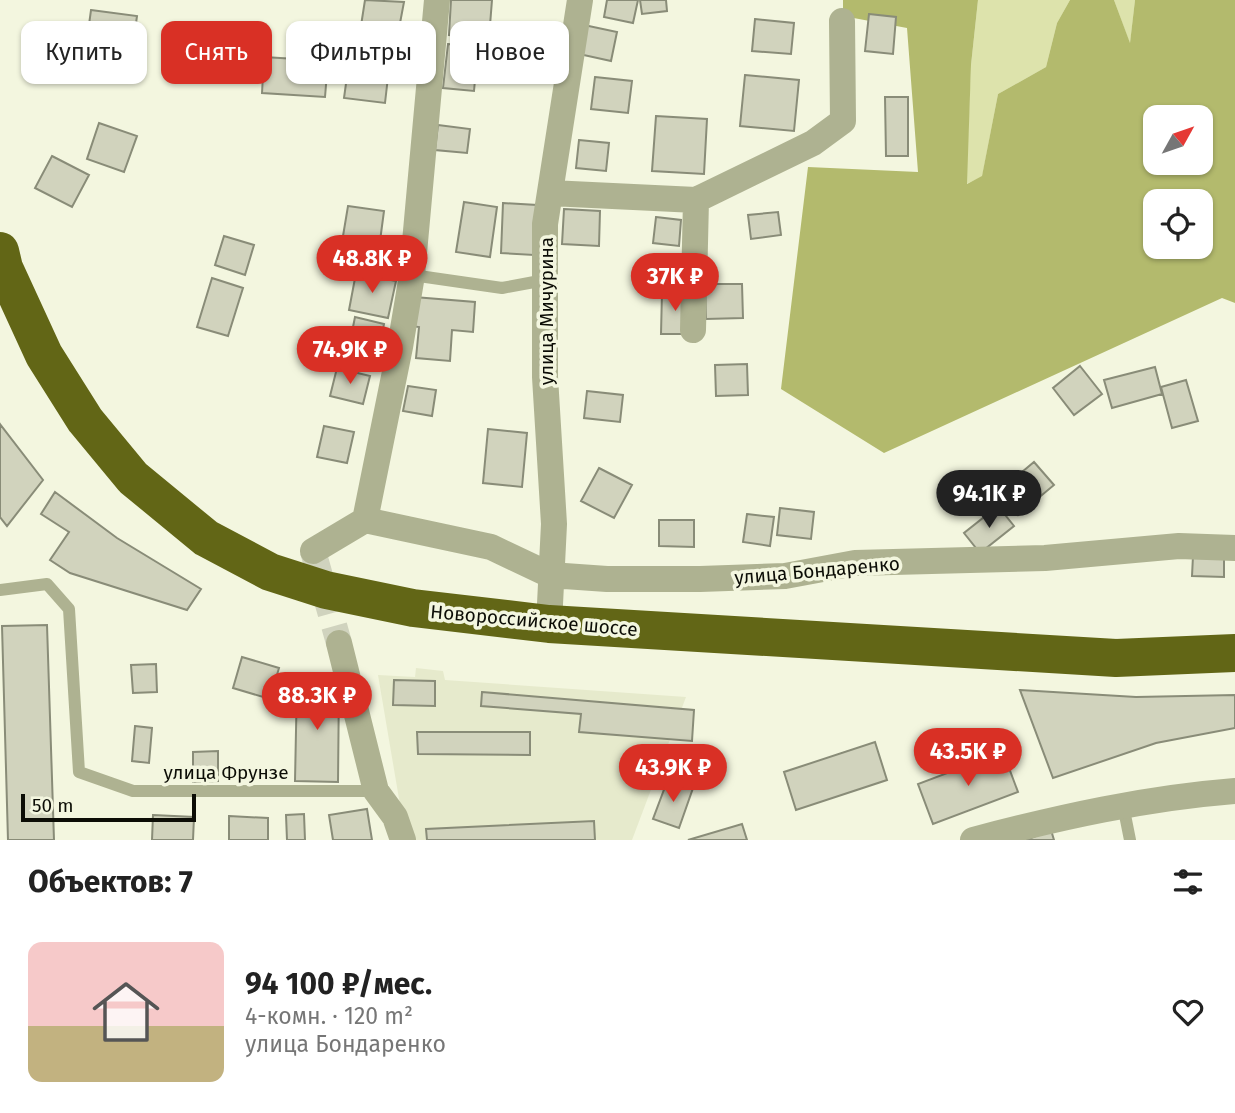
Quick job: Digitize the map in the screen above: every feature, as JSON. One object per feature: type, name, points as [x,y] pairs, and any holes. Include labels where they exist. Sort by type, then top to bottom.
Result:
[{"type":"highway","name":"Новороссийское шоссе","points":[[0,251],[4,268],[44,355],[85,420],[132,478],[206,538],[270,572],[326,590],[412,608],[549,624],[1116,658],[1235,653]]},
{"type":"street","points":[[313,551],[365,520],[412,275],[437,0]]},
{"type":"street","name":"улица Мичурина","points":[[549,624],[554,524],[545,377],[545,224],[580,0]]},
{"type":"street","points":[[550,193],[696,200],[813,143],[843,121],[842,21]]},
{"type":"street","points":[[693,330],[696,200]]},
{"type":"street","name":"улица Бондаренко","points":[[365,520],[491,547],[550,575],[620,579],[773,577],[855,563],[1033,558],[1179,546],[1235,548]]},
{"type":"street","points":[[339,643],[376,792],[395,817],[403,840]]},
{"type":"street","points":[[973,840],[1040,822],[1163,797],[1235,791]]},
{"type":"lane","points":[[412,275],[502,288],[545,280]]},
{"type":"lane","name":"улица Фрунзе","points":[[0,590],[47,584],[69,609],[79,772],[133,791],[376,792]]},
{"type":"lane","points":[[1124,805],[1130,840]]},
{"type":"shaded area","points":[[416,668],[443,671],[445,680],[686,697],[632,840],[406,840],[378,675],[415,677]]},
{"type":"green space","points":[[843,0],[978,0],[971,65],[967,184],[982,176],[998,94],[1046,67],[1057,23],[1070,0],[1114,0],[1130,43],[1135,0],[1235,0],[1235,303],[1222,298],[884,453],[781,389],[808,167],[918,172],[907,28],[843,16]]},
{"type":"green space","points":[[978,0],[1070,0],[1057,23],[1046,67],[998,94],[982,177],[966,184],[971,65]]},
{"type":"green space","points":[[1114,0],[1135,0],[1130,44]]},
{"type":"building","points":[[365,0],[404,2],[400,21],[362,21]]},
{"type":"building","points":[[451,0],[492,0],[490,21],[450,21],[449,35]]},
{"type":"building","points":[[607,0],[638,0],[633,23],[604,17]]},
{"type":"building","points":[[640,0],[666,0],[667,11],[642,14]]},
{"type":"building","points":[[91,10],[137,16],[136,21],[90,21]]},
{"type":"building","points":[[869,14],[896,17],[893,54],[865,51]]},
{"type":"building","points":[[755,19],[794,23],[791,54],[752,51]]},
{"type":"building","points":[[584,25],[617,32],[611,61],[579,54]]},
{"type":"building","points":[[450,44],[450,84],[475,84],[474,91],[443,88]]},
{"type":"building","points":[[272,58],[286,58],[286,84],[326,84],[325,97],[262,93],[262,84],[272,84]]},
{"type":"building","points":[[745,75],[799,80],[794,131],[740,126]]},
{"type":"building","points":[[595,77],[632,81],[628,113],[591,109]]},
{"type":"building","points":[[346,84],[387,84],[385,103],[344,98]]},
{"type":"building","points":[[885,97],[908,97],[908,156],[886,156]]},
{"type":"building","points":[[656,116],[707,119],[704,174],[652,171]]},
{"type":"building","points":[[99,123],[137,136],[124,172],[87,159]]},
{"type":"building","points":[[438,125],[470,129],[467,153],[435,150]]},
{"type":"building","points":[[579,140],[609,143],[606,171],[576,168]]},
{"type":"building","points":[[52,156],[89,175],[72,207],[35,188]]},
{"type":"building","points":[[464,202],[497,207],[490,257],[456,252]]},
{"type":"building","points":[[503,203],[537,205],[534,255],[501,253]]},
{"type":"building","points":[[348,206],[384,211],[380,241],[343,236]]},
{"type":"building","points":[[564,209],[600,211],[599,246],[562,244]]},
{"type":"building","points":[[778,212],[781,235],[751,239],[748,215]]},
{"type":"building","points":[[656,217],[681,220],[679,246],[653,243]]},
{"type":"building","points":[[224,236],[254,245],[245,275],[215,265]]},
{"type":"building","points":[[677,256],[679,290],[643,292],[642,258]]},
{"type":"building","points":[[356,273],[396,281],[388,318],[349,310]]},
{"type":"building","points":[[212,278],[243,288],[228,336],[197,327]]},
{"type":"building","points":[[705,284],[742,284],[743,318],[706,319]]},
{"type":"building","points":[[662,292],[690,293],[689,334],[661,334]]},
{"type":"building","points":[[414,297],[475,302],[473,332],[452,330],[450,361],[416,358],[419,327],[411,326]]},
{"type":"building","points":[[355,317],[384,324],[376,363],[347,357]]},
{"type":"building","points":[[747,364],[748,395],[716,396],[715,365]]},
{"type":"building","points":[[1080,366],[1102,394],[1074,415],[1053,388]]},
{"type":"building","points":[[1155,367],[1162,394],[1112,408],[1104,380]]},
{"type":"building","points":[[337,368],[370,376],[363,404],[330,396]]},
{"type":"building","points":[[1186,380],[1198,421],[1172,428],[1161,387]]},
{"type":"building","points":[[408,386],[436,390],[432,416],[403,411]]},
{"type":"building","points":[[587,391],[623,395],[620,422],[584,418]]},
{"type":"building","points":[[0,424],[43,480],[7,526],[0,517]]},
{"type":"building","points":[[324,426],[354,432],[347,463],[317,457]]},
{"type":"building","points":[[488,429],[527,433],[522,487],[483,483]]},
{"type":"building","points":[[1034,462],[1054,485],[1018,515],[998,492]]},
{"type":"building","points":[[599,468],[632,485],[614,518],[581,501]]},
{"type":"building","points":[[55,492],[117,538],[201,589],[187,610],[70,573],[50,560],[69,532],[41,514]]},
{"type":"building","points":[[998,506],[1014,526],[980,553],[964,533]]},
{"type":"building","points":[[780,508],[814,512],[811,539],[777,535]]},
{"type":"building","points":[[747,514],[774,517],[770,546],[743,542]]},
{"type":"building","points":[[659,520],[694,520],[694,547],[659,546]]},
{"type":"building","points":[[1193,556],[1224,556],[1224,577],[1192,576]]},
{"type":"building","points":[[47,625],[54,840],[8,840],[2,626]]},
{"type":"building","points":[[242,657],[279,668],[270,699],[233,688]]},
{"type":"building","points":[[156,664],[157,692],[133,693],[131,665]]},
{"type":"building","points":[[394,680],[435,681],[435,706],[393,705]]},
{"type":"building","points":[[297,681],[339,682],[338,782],[295,781]]},
{"type":"building","points":[[1020,690],[1136,697],[1235,695],[1235,728],[1156,743],[1053,778]]},
{"type":"building","points":[[482,692],[694,710],[692,741],[579,732],[581,714],[481,706]]},
{"type":"building","points":[[135,726],[152,728],[149,763],[132,761]]},
{"type":"building","points":[[417,732],[530,732],[530,755],[418,754]]},
{"type":"building","points":[[875,742],[887,780],[796,810],[784,772]]},
{"type":"building","points":[[218,751],[218,781],[193,782],[193,752]]},
{"type":"building","points":[[1003,752],[1018,792],[933,824],[918,784]]},
{"type":"building","points":[[668,779],[693,788],[679,828],[653,819]]},
{"type":"building","points":[[367,809],[372,840],[333,840],[329,815]]},
{"type":"building","points":[[304,814],[305,840],[287,840],[286,815]]},
{"type":"building","points":[[153,815],[194,817],[193,840],[152,840]]},
{"type":"building","points":[[229,816],[268,818],[268,840],[229,840]]},
{"type":"building","points":[[594,821],[595,840],[427,840],[426,829]]},
{"type":"building","points":[[742,824],[747,840],[688,840]]},
{"type":"building","points":[[1051,830],[1054,840],[1026,840]]},
{"type":"tunnel","points":[[313,551],[339,643]]}]
